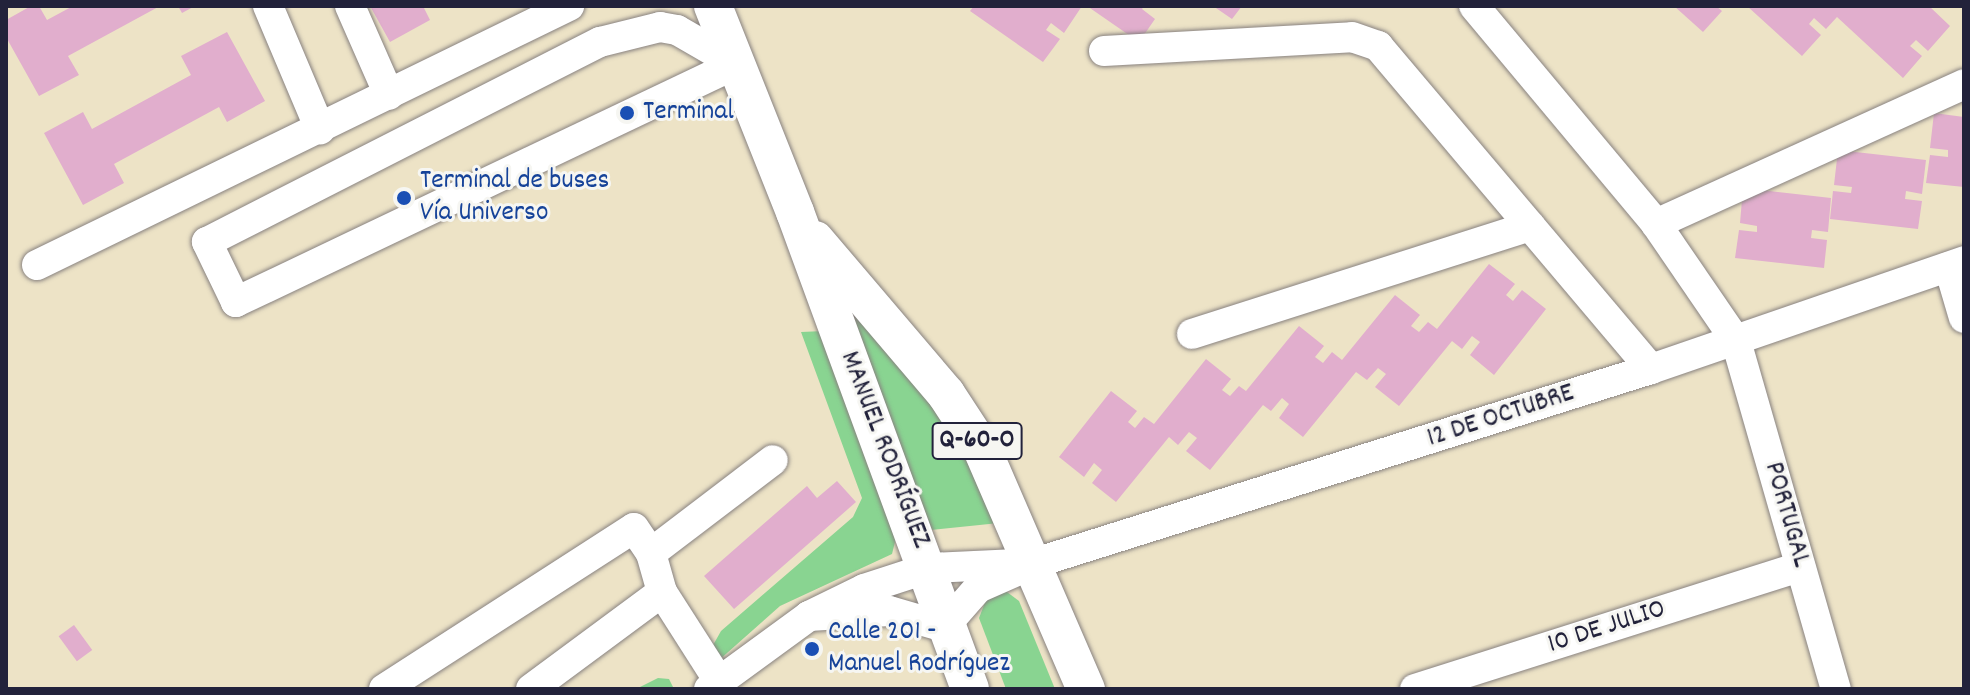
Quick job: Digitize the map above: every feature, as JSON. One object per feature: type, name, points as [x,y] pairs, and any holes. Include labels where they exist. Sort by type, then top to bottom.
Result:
[{"type":"main road","name":"MANUEL RODRÍGUEZ","points":[[713,6],[795,212],[929,568],[944,627],[970,689]]},
{"type":"main road","name":"MANUEL RODRÍGUEZ","points":[[795,212],[967,424],[997,475],[1086,689]]},
{"type":"street","points":[[268,6],[320,129]]},
{"type":"street","points":[[350,6],[389,95]]},
{"type":"street","points":[[37,265],[569,6]]},
{"type":"street","name":"PORTUGAL","points":[[1474,6],[1656,224],[1736,341],[1836,689]]},
{"type":"street","points":[[677,30],[736,64],[236,302],[207,242],[600,42],[631,31],[677,30]]},
{"type":"street","points":[[1104,51],[1365,39],[1378,46],[1651,369]]},
{"type":"street","points":[[1656,224],[1964,84]]},
{"type":"street","points":[[1192,334],[1530,226]]},
{"type":"street","points":[[1959,272],[1964,318]]},
{"type":"street","name":"12 DE OCTUBRE","points":[[944,627],[978,588],[1035,563],[1959,272]]},
{"type":"street","points":[[651,553],[773,460]]},
{"type":"street","points":[[384,689],[634,528],[651,553],[662,592],[714,685]]},
{"type":"street","name":"12 DE OCTUBRE","points":[[714,685],[809,616],[864,589],[929,568],[1035,563]]},
{"type":"street","name":"10 DE JULIO","points":[[1415,689],[1800,567]]},
{"type":"street","points":[[531,689],[662,592]]},
{"type":"street","points":[[809,616],[889,611],[944,627]]},
{"type":"green space","points":[[831,290],[950,421],[999,523],[921,531]]},
{"type":"green space","points":[[824,331],[896,538],[892,554],[780,606],[718,661],[712,647],[721,631],[853,517],[862,498],[801,332]]},
{"type":"green space","points":[[1003,589],[1019,601],[1055,689],[1006,689],[979,618],[986,600]]},
{"type":"green space","points":[[658,678],[669,679],[674,689],[636,689]]},
{"type":"building","points":[[31,6],[39,6],[47,20],[73,6],[160,6],[68,56],[79,75],[39,96],[6,37],[6,20]]},
{"type":"building","points":[[178,6],[195,6],[182,13]]},
{"type":"building","points":[[370,6],[423,6],[430,20],[390,42]]},
{"type":"building","points":[[974,6],[1082,6],[1064,33],[1051,23],[1046,30],[1060,39],[1043,62],[970,11]]},
{"type":"building","points":[[1087,6],[1144,6],[1142,9],[1155,19],[1139,42]]},
{"type":"building","points":[[1213,6],[1242,6],[1232,19]]},
{"type":"building","points":[[1674,6],[1716,6],[1722,11],[1703,32]]},
{"type":"building","points":[[1747,6],[1929,6],[1950,26],[1928,51],[1916,40],[1910,46],[1922,56],[1903,78],[1837,17],[1826,29],[1814,18],[1809,24],[1821,35],[1802,56]]},
{"type":"building","points":[[227,32],[265,101],[227,122],[219,107],[114,164],[124,183],[83,205],[44,133],[83,112],[92,129],[191,75],[181,56]]},
{"type":"building","points":[[1934,113],[1964,117],[1964,187],[1926,183],[1930,155],[1948,157],[1948,150],[1930,148]]},
{"type":"building","points":[[1838,150],[1926,160],[1922,194],[1906,191],[1905,199],[1922,201],[1918,229],[1830,219],[1833,191],[1851,193],[1852,187],[1834,185]]},
{"type":"building","points":[[1743,188],[1831,198],[1828,232],[1812,230],[1811,238],[1827,240],[1824,268],[1735,258],[1739,230],[1757,232],[1757,226],[1740,223]]},
{"type":"building","points":[[1489,264],[1515,284],[1506,295],[1513,301],[1522,290],[1546,309],[1494,375],[1470,355],[1480,342],[1472,336],[1462,349],[1452,341],[1399,406],[1375,387],[1386,374],[1378,368],[1367,380],[1356,372],[1303,437],[1279,418],[1289,404],[1282,398],[1271,411],[1263,405],[1210,470],[1186,451],[1197,438],[1189,432],[1178,445],[1169,437],[1116,502],[1092,483],[1102,470],[1094,463],[1084,477],[1059,457],[1111,391],[1137,411],[1128,422],[1135,428],[1144,417],[1154,424],[1206,359],[1231,379],[1222,390],[1230,396],[1239,386],[1246,391],[1299,326],[1324,346],[1315,357],[1323,363],[1332,352],[1342,360],[1395,295],[1420,315],[1411,326],[1419,332],[1428,322],[1437,329]]},
{"type":"building","points":[[837,481],[856,502],[734,609],[704,576],[807,486],[817,498]]},
{"type":"building","points":[[74,625],[92,650],[77,661],[59,636]]},
{"type":"place","name":"Terminal","points":[[627,113]]},
{"type":"place","name":"Terminal de buses Vía Universo","points":[[404,198]]},
{"type":"place","name":"Calle 201 - Manuel Rodríguez","points":[[812,649]]}]
